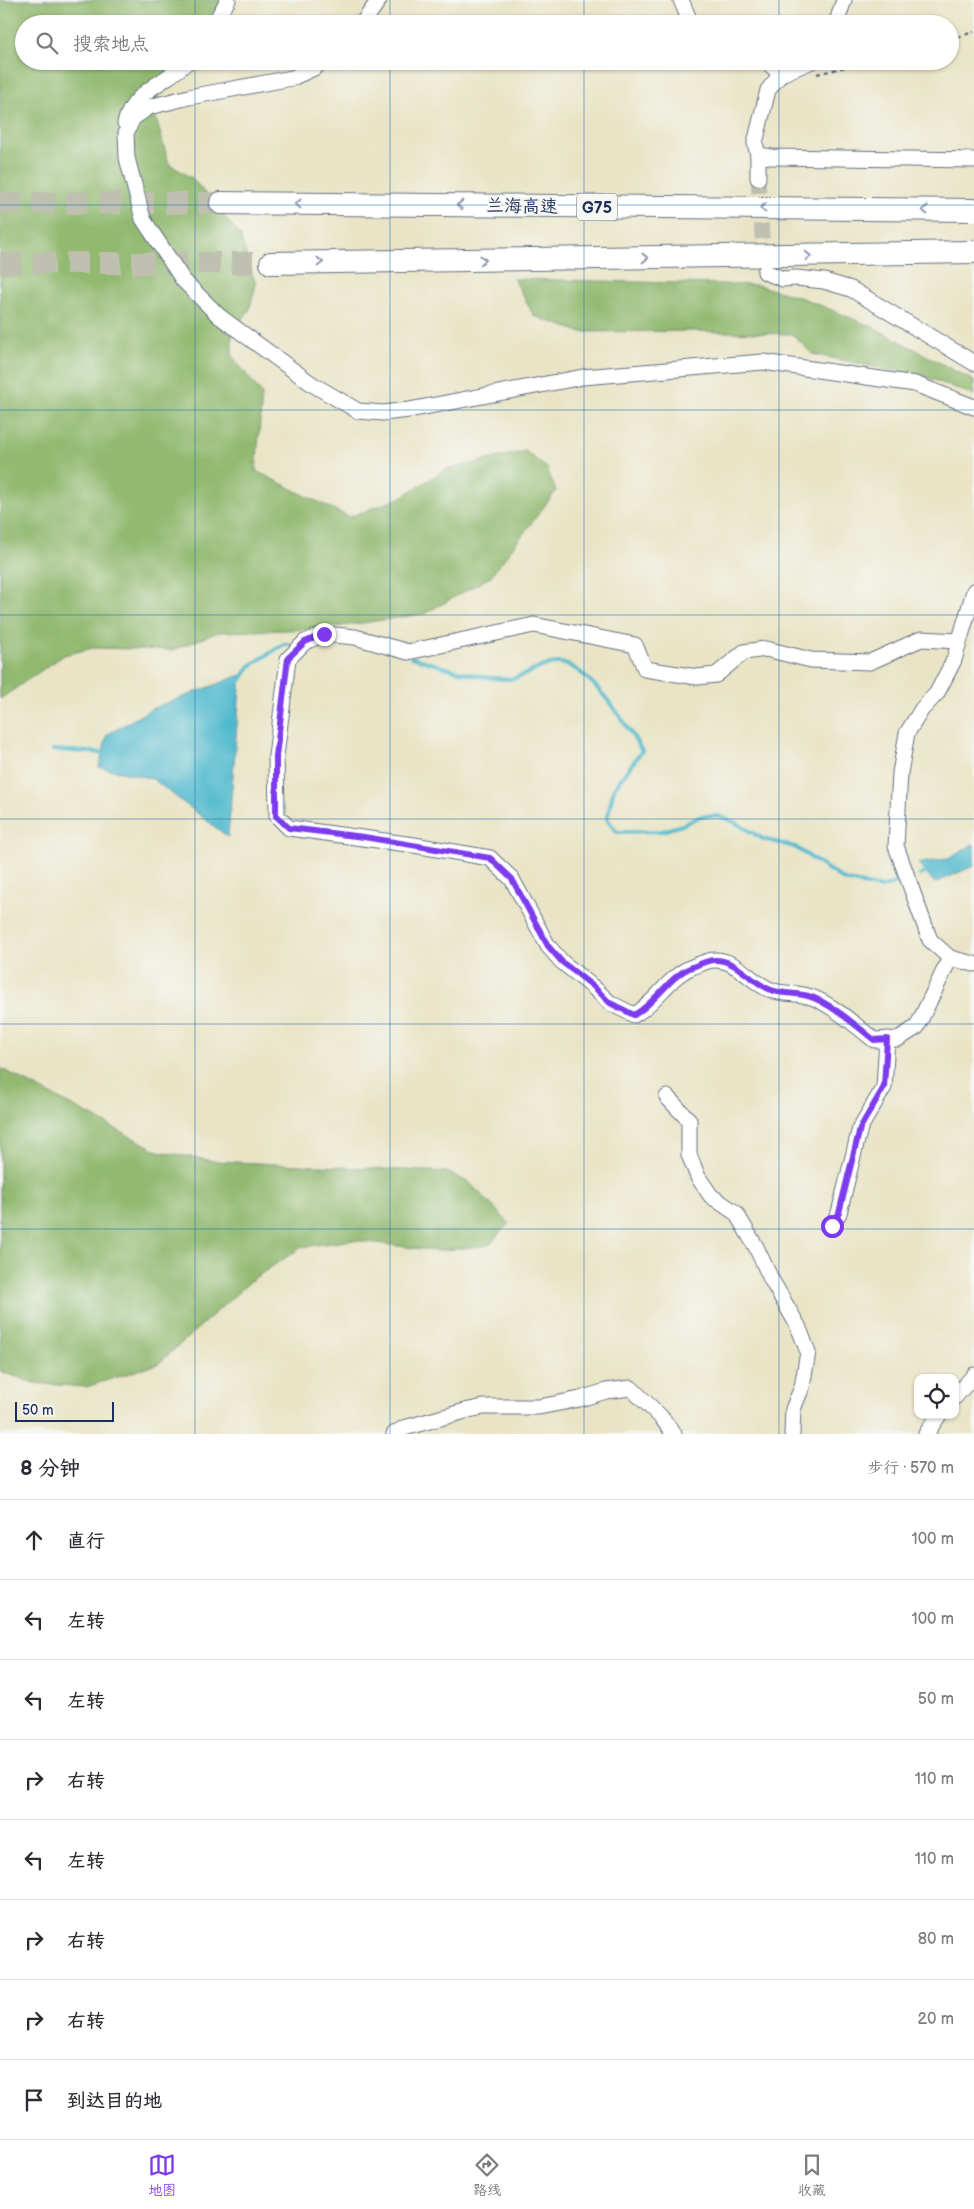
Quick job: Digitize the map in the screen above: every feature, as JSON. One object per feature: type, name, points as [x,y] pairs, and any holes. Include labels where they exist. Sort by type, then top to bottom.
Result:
[{"type":"highway","name":"兰海高速","points":[[221,203],[974,210]]},
{"type":"highway","points":[[272,263],[974,252]]},
{"type":"street","points":[[219,15],[228,0]]},
{"type":"street","points":[[368,15],[379,0]]},
{"type":"street","points":[[681,0],[687,15]]},
{"type":"street","points":[[839,15],[844,0]]},
{"type":"street","points":[[179,70],[149,88],[130,108],[125,122],[126,158],[143,219],[183,280],[219,316],[312,384],[358,411],[383,413],[409,410],[583,378],[763,362],[915,384],[974,407]]},
{"type":"street","points":[[126,132],[133,118],[149,107],[189,97],[292,78],[310,70]]},
{"type":"street","points":[[777,70],[782,74]]},
{"type":"street","points":[[758,178],[758,155],[755,143],[768,90],[782,74],[791,70]]},
{"type":"street","points":[[758,155],[974,160]]},
{"type":"street","points":[[765,272],[783,279],[824,281],[850,289],[974,363]]},
{"type":"street","points":[[974,590],[954,660],[936,694],[922,709],[908,733],[900,773],[896,846],[930,940],[950,958],[974,964]]},
{"type":"street","points":[[950,958],[917,1027],[898,1039],[874,1040],[844,1016],[810,996],[774,991],[757,983],[735,966],[714,960],[690,968],[670,983],[645,1009],[634,1015],[610,1003],[594,987],[562,962],[548,946],[512,879],[490,858],[364,837],[289,828],[276,816],[276,756],[288,658],[305,642],[324,634],[355,637],[408,652],[534,625],[635,645],[645,669],[697,677],[716,675],[744,652],[766,649],[811,660],[870,662],[921,639],[960,641]]},
{"type":"street","points":[[832,1226],[839,1213],[860,1128],[884,1087],[887,1039]]},
{"type":"street","points":[[667,1097],[689,1120],[689,1155],[698,1176],[711,1196],[736,1213],[798,1326],[808,1352],[802,1386],[793,1409],[792,1434]]},
{"type":"street","points":[[959,1392],[974,1375]]},
{"type":"street","points":[[394,1434],[404,1428],[484,1407],[539,1407],[580,1399],[606,1391],[631,1388],[662,1417],[674,1434]]},
{"type":"street","points":[[926,1434],[936,1419]]},
{"type":"path","points":[[959,36],[974,32]]},
{"type":"path","points":[[809,76],[833,70]]},
{"type":"green space","points":[[0,0],[226,0],[212,15],[15,15],[15,70],[170,70],[159,89],[155,115],[169,164],[192,178],[240,235],[256,285],[249,311],[232,332],[232,356],[262,394],[256,471],[349,517],[400,498],[445,470],[525,451],[547,468],[556,491],[490,577],[424,614],[321,629],[218,632],[173,650],[93,648],[64,655],[0,699]]},
{"type":"green space","points":[[514,279],[757,285],[805,299],[875,328],[974,381],[974,395],[929,378],[812,354],[792,334],[693,331],[580,332],[534,316]]},
{"type":"green space","points":[[0,1068],[158,1151],[213,1161],[447,1172],[470,1183],[509,1223],[489,1245],[437,1251],[353,1240],[302,1247],[253,1279],[158,1364],[86,1387],[34,1383],[0,1371]]},
{"type":"water","points":[[241,675],[228,837],[153,779],[99,767],[107,735],[151,709]]},
{"type":"water","points":[[974,844],[974,866],[935,883],[918,863],[948,859]]},
{"type":"waterway","points":[[237,685],[250,666],[284,644],[288,644]]},
{"type":"waterway","points":[[411,657],[484,677],[509,679],[520,677],[544,666],[556,663],[568,665],[593,683],[617,712],[642,751],[614,788],[607,819],[617,832],[662,831],[682,825],[701,816],[719,816],[736,823],[763,839],[795,847],[844,880],[881,888],[898,882]]},
{"type":"waterway","points":[[53,750],[106,753]]},
{"type":"waterway","points":[[920,875],[930,871]]},
{"type":"tunnel","points":[[758,178],[764,263]]},
{"type":"tunnel","points":[[0,203],[221,203]]},
{"type":"tunnel","points":[[0,263],[271,263]]},
{"type":"route","points":[[324,634],[305,642],[288,658],[276,756],[276,816],[289,828],[414,844],[490,858],[512,879],[524,898],[548,946],[562,962],[594,987],[610,1003],[634,1015],[645,1009],[670,983],[690,968],[714,960],[735,966],[757,983],[774,991],[810,996],[844,1016],[874,1040],[887,1039],[884,1087],[860,1128],[839,1213],[832,1226]]}]
